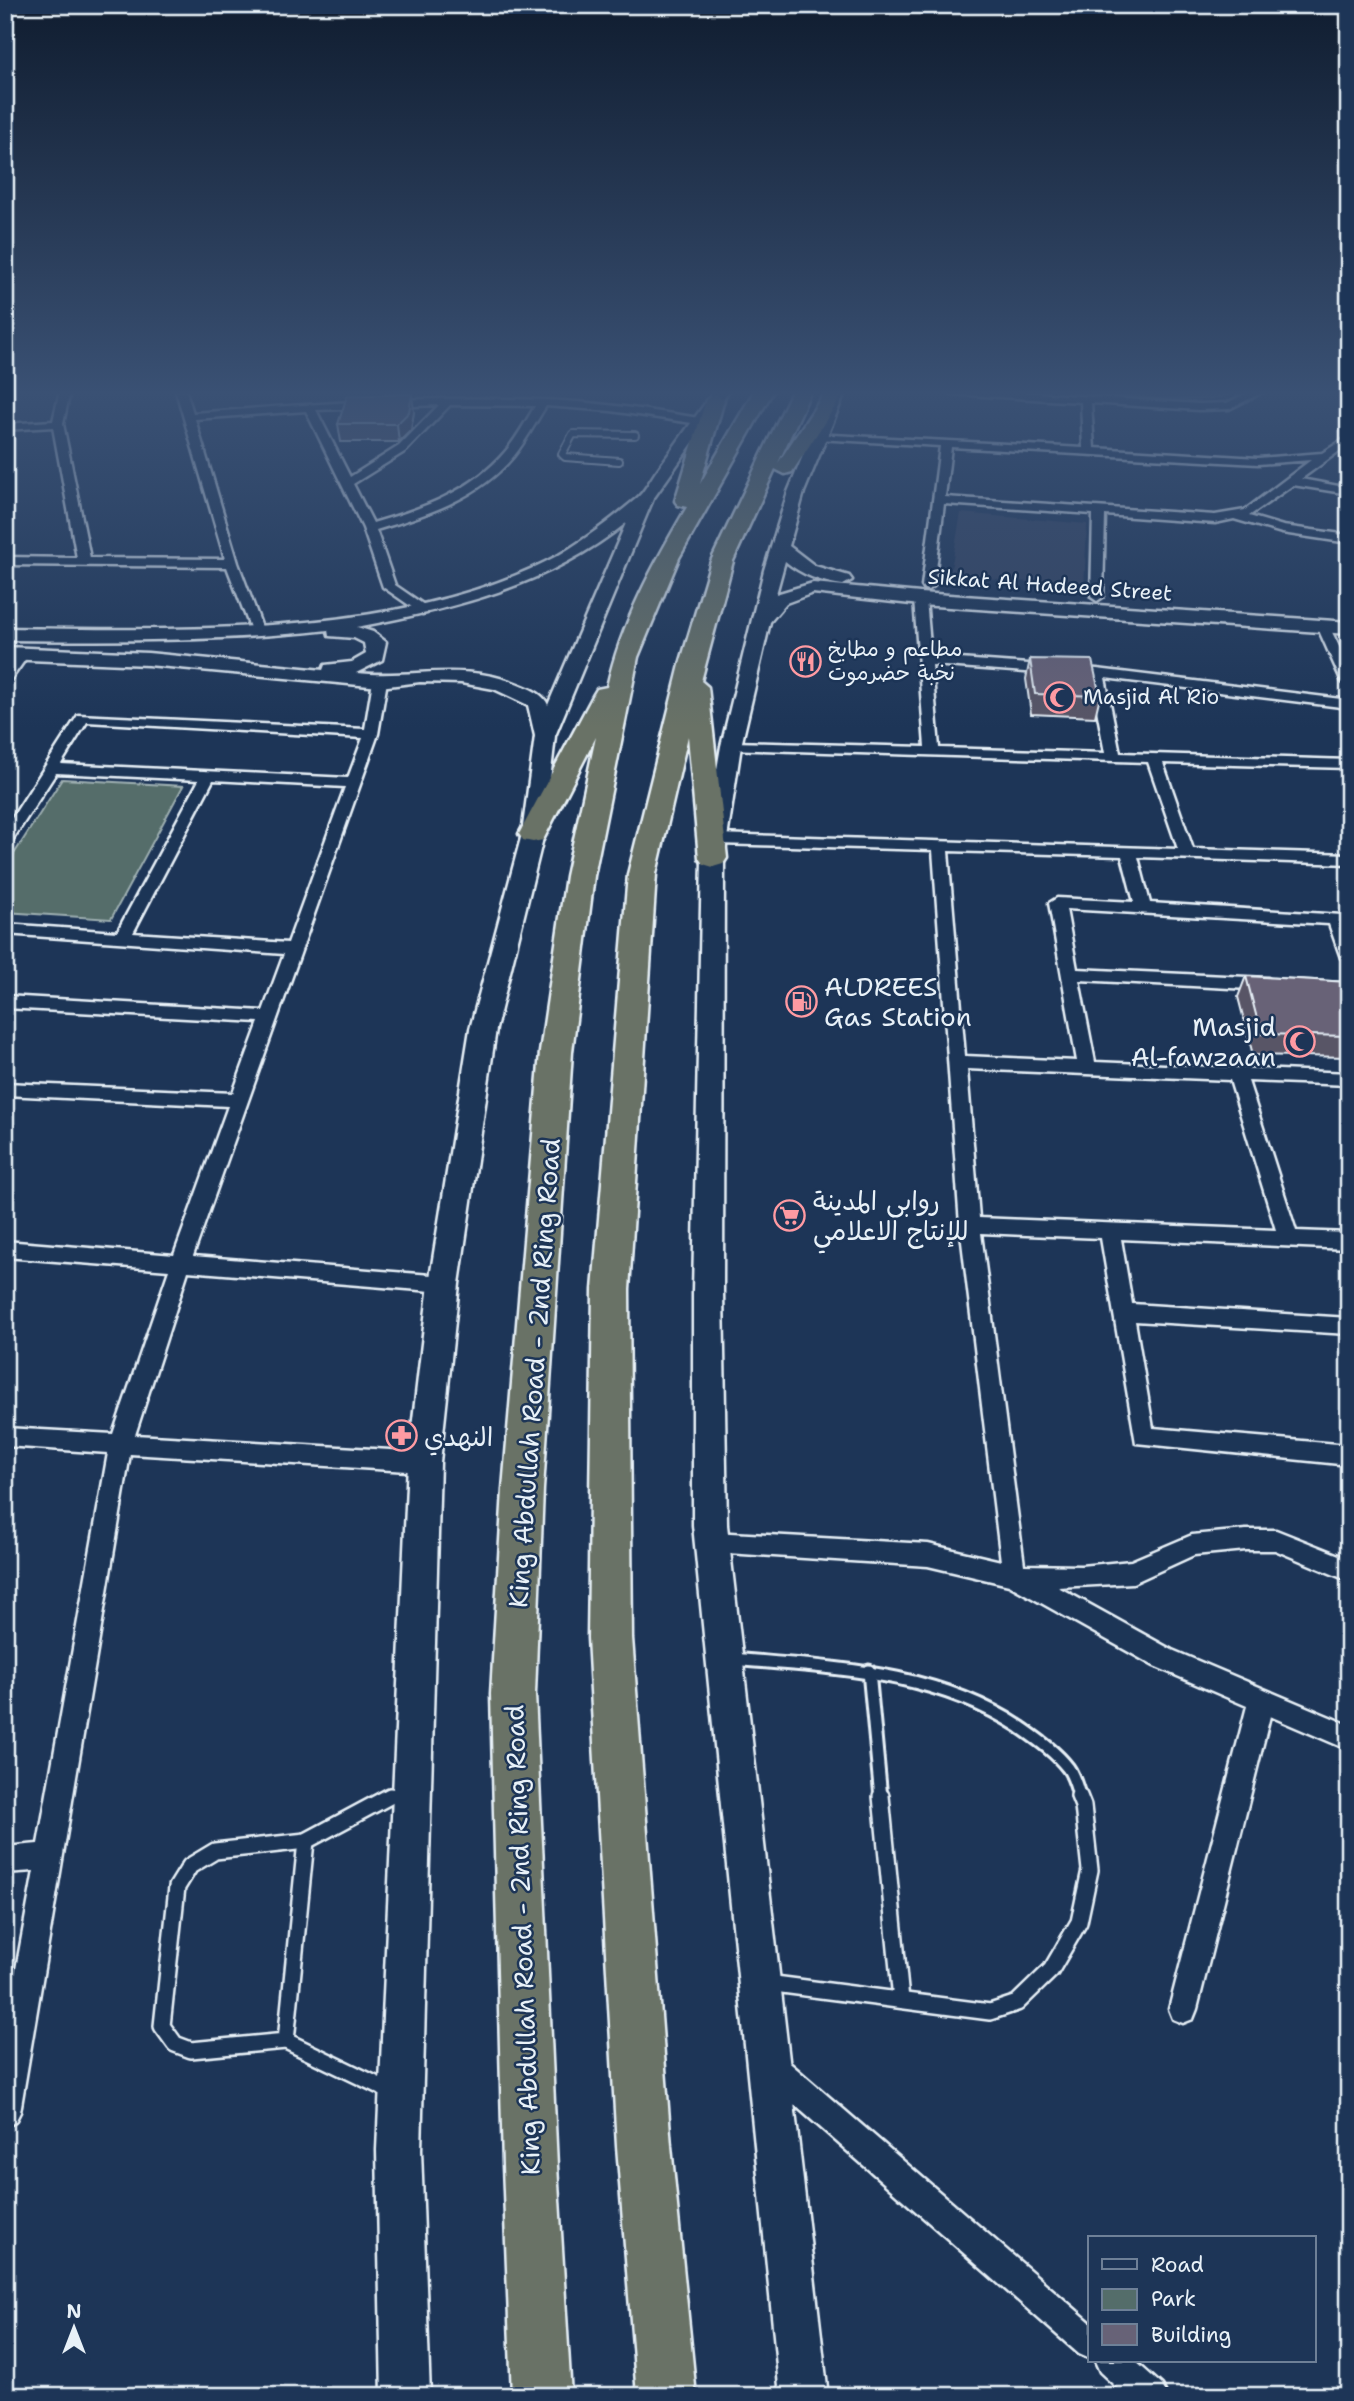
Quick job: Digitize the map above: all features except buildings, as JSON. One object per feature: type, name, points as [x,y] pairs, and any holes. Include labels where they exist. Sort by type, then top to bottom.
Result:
[{"type":"highway","points":[[668,558],[684,503]]},
{"type":"highway","name":"King Abdullah Road - 2nd Ring Road","points":[[542,2396],[530,2166],[513,1694],[522,1517],[556,1045],[580,876],[625,657],[668,558],[700,503]]},
{"type":"highway","points":[[667,2396],[644,2146],[610,1638],[611,1290],[642,874],[693,661],[723,561],[750,503]]},
{"type":"highway","points":[[723,561],[762,503]]},
{"type":"highway","points":[[533,834],[625,657]]},
{"type":"highway","points":[[693,661],[715,849]]},
{"type":"main road","points":[[5,634],[257,630],[382,618],[422,610],[475,595],[554,564],[605,533],[640,503]]},
{"type":"main road","points":[[406,2396],[401,2097],[424,1462],[444,1284],[483,1029],[533,834],[545,736],[643,503]]},
{"type":"main road","points":[[793,503],[731,747],[715,849],[708,1292],[712,1542],[804,2396]]},
{"type":"main road","name":"Sikkat Al Hadeed Street","points":[[781,548],[795,563],[832,584]]},
{"type":"main road","name":"Sikkat Al Hadeed Street","points":[[761,621],[780,599],[795,592],[832,584],[1349,628]]},
{"type":"main road","name":"Sikkat Al Hadeed Street","points":[[924,592],[1097,597],[1349,615]]},
{"type":"main road","points":[[13,653],[325,669],[357,667],[375,656],[376,642],[365,634],[350,631],[266,639],[94,633]]},
{"type":"main road","points":[[148,659],[380,681],[411,676],[460,677],[517,689],[537,702],[545,736]]},
{"type":"street","points":[[73,503],[84,561]]},
{"type":"street","points":[[214,503],[232,563],[257,630]]},
{"type":"street","points":[[358,503],[389,587],[422,610]]},
{"type":"street","points":[[369,528],[445,503]]},
{"type":"street","points":[[932,752],[924,592],[938,503]]},
{"type":"street","points":[[993,503],[1214,519],[1249,513],[1262,503]]},
{"type":"street","points":[[1097,597],[1100,511]]},
{"type":"street","points":[[1235,516],[1282,529],[1349,539]]},
{"type":"street","points":[[5,561],[232,563]]},
{"type":"street","points":[[1323,626],[1349,681]]},
{"type":"street","points":[[5,678],[13,653]]},
{"type":"street","points":[[926,662],[1097,673],[1349,704]]},
{"type":"street","points":[[1097,673],[1113,756]]},
{"type":"street","points":[[5,2112],[121,1444],[181,1263],[371,734],[380,681]]},
{"type":"street","points":[[5,841],[83,719],[371,734]]},
{"type":"street","points":[[731,747],[1349,764]]},
{"type":"street","points":[[1154,758],[1187,854]]},
{"type":"street","points":[[51,768],[354,783]]},
{"type":"street","points":[[122,937],[208,776]]},
{"type":"street","points":[[940,846],[970,1225],[1014,1575]]},
{"type":"street","points":[[715,849],[940,846],[1349,859]]},
{"type":"street","points":[[1129,852],[1143,906]]},
{"type":"street","points":[[1087,1068],[1058,903],[1336,919],[1349,958]]},
{"type":"street","points":[[5,929],[294,949]]},
{"type":"street","points":[[1070,974],[1279,985]]},
{"type":"street","points":[[5,1002],[269,1017]]},
{"type":"street","points":[[957,1062],[1349,1079]]},
{"type":"street","points":[[1237,1074],[1287,1238]]},
{"type":"street","points":[[5,1089],[239,1100]]},
{"type":"street","points":[[970,1225],[1349,1241]]},
{"type":"street","points":[[1110,1231],[1144,1436],[1349,1455]]},
{"type":"street","points":[[5,1249],[444,1284]]},
{"type":"street","points":[[1124,1312],[1349,1325]]},
{"type":"street","points":[[5,1437],[424,1462]]},
{"type":"street","points":[[712,1542],[928,1555],[1014,1575],[1081,1577],[1133,1572],[1192,1545],[1276,1540],[1349,1570]]},
{"type":"street","points":[[1014,1575],[1163,1658],[1349,1738]]},
{"type":"street","points":[[1183,2009],[1261,1701]]},
{"type":"street","points":[[5,1860],[50,1856]]},
{"type":"street","points":[[768,2062],[1088,2341]]},
{"type":"street","points":[[1112,2362],[1151,2396]]},
{"type":"lane","points":[[725,1659],[869,1671],[922,1682],[992,1709],[1045,1744],[1070,1770],[1083,1806],[1090,1870],[1079,1922],[1051,1970],[1017,2003],[990,2012],[759,1982]]},
{"type":"lane","points":[[869,1671],[901,2000]]},
{"type":"lane","points":[[401,2097],[286,2041],[191,2050],[176,2044],[162,2026],[177,1887],[190,1866],[215,1851],[306,1841],[412,1785]]},
{"type":"lane","points":[[286,2041],[306,1841]]},
{"type":"shaded area","points":[[961,513],[1087,524],[1084,587],[950,575]]},
{"type":"green space","points":[[62,779],[183,786],[111,919],[5,912],[5,868]]},
{"type":"place","name":"مطاعم و مطابخ نخبة حضرموت","points":[[805,661]]},
{"type":"place","name":"Masjid Al Rio","points":[[1060,697]]},
{"type":"place","name":"ALDREES Gas Station","points":[[801,1001]]},
{"type":"place","name":"Masjid Al-fawzaan","points":[[1299,1041]]},
{"type":"place","name":"روابي المدينة للإنتاج الاعلامي","points":[[790,1215]]},
{"type":"place","name":"النهدي","points":[[401,1436]]}]
